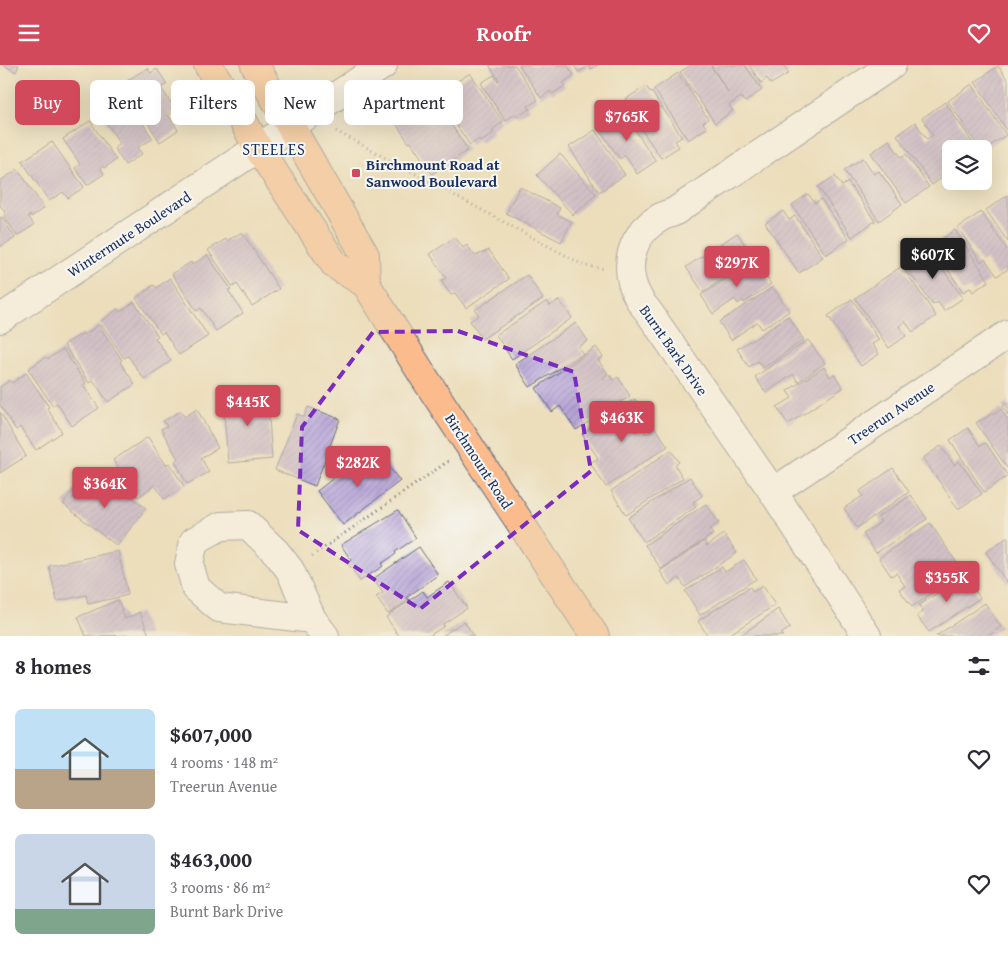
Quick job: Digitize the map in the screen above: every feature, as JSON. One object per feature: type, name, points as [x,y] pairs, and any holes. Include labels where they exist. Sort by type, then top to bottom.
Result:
[{"type":"main road","name":"Birchmount Road","points":[[208,65],[258,148],[335,265],[366,284],[426,380],[595,636]]},
{"type":"main road","points":[[255,65],[366,255],[366,284]]},
{"type":"street","name":"Wintermute Boulevard","points":[[0,319],[383,65]]},
{"type":"street","name":"Burnt Bark Drive","points":[[867,636],[773,492],[648,311],[640,303],[629,273],[634,245],[639,235],[652,223],[664,215],[674,212],[892,65]]},
{"type":"street","name":"Treerun Avenue","points":[[773,492],[1008,335]]},
{"type":"street","points":[[248,525],[276,552],[290,571],[319,628],[220,609],[196,588],[189,564],[194,541],[221,526],[248,525]]},
{"type":"path","points":[[336,131],[585,266],[629,273]]},
{"type":"path","points":[[290,571],[436,469]]},
{"type":"highlighted area","points":[[458,331],[574,372],[591,471],[420,609],[298,530],[302,427],[373,332]]},
{"type":"building","points":[[3,65],[19,65],[16,72]]},
{"type":"building","points":[[489,65],[515,65],[538,100],[528,106],[530,109],[517,117],[515,114],[505,121],[481,83],[494,75],[499,80]]},
{"type":"building","points":[[519,65],[567,65],[574,75],[563,83],[565,86],[552,94],[550,91],[541,98]]},
{"type":"building","points":[[574,65],[598,65],[591,69],[589,66],[578,72]]},
{"type":"building","points":[[691,65],[710,65],[728,92],[711,65],[745,65],[762,90],[745,102],[741,97],[729,105],[733,111],[715,123],[680,72]]},
{"type":"building","points":[[749,65],[783,65],[789,73],[771,84],[767,78],[761,83]]},
{"type":"building","points":[[998,66],[1008,80],[1008,132],[975,82]]},
{"type":"building","points":[[147,68],[151,73],[157,69],[167,84],[161,88],[161,80],[128,80]]},
{"type":"building","points":[[470,73],[503,122],[492,130],[494,133],[481,142],[479,139],[470,145],[456,125],[463,125],[463,80],[460,80]]},
{"type":"building","points":[[678,73],[708,119],[703,123],[707,128],[688,140],[654,89]]},
{"type":"building","points":[[972,84],[1006,135],[992,145],[992,140],[974,140],[948,101]]},
{"type":"building","points":[[646,86],[682,137],[675,141],[679,147],[661,158],[627,108],[630,106],[626,99]]},
{"type":"building","points":[[161,88],[171,103],[171,113],[168,115],[171,120],[171,125],[175,125],[178,130],[160,142],[149,125],[161,125]]},
{"type":"building","points":[[945,102],[971,140],[942,140],[942,178],[932,185],[897,135],[915,122],[927,139],[933,135],[922,118]]},
{"type":"building","points":[[622,111],[656,161],[637,174],[625,155],[620,159],[598,127]]},
{"type":"building","points":[[90,121],[90,125],[93,125],[116,160],[104,168],[103,166],[100,168],[104,174],[87,185],[75,168],[80,164],[63,139]]},
{"type":"building","points":[[108,125],[144,125],[153,139],[138,147],[142,154],[125,165],[114,148],[120,144]]},
{"type":"building","points":[[397,125],[451,125],[468,150],[432,174],[411,142],[409,143]]},
{"type":"building","points":[[595,130],[625,175],[599,192],[569,147]]},
{"type":"building","points":[[889,140],[901,157],[906,154],[929,187],[906,203],[871,153]]},
{"type":"building","points":[[52,142],[84,187],[68,198],[63,192],[49,201],[22,161]]},
{"type":"building","points":[[560,154],[596,194],[573,215],[537,175]]},
{"type":"building","points":[[863,158],[874,174],[879,171],[902,204],[879,221],[844,170]]},
{"type":"building","points":[[18,169],[44,208],[31,217],[30,215],[28,216],[34,225],[17,236],[4,216],[6,214],[0,205],[0,181]]},
{"type":"building","points":[[835,176],[842,186],[848,182],[875,221],[852,237],[818,187]]},
{"type":"building","points":[[520,187],[560,208],[557,214],[572,222],[561,242],[506,213]]},
{"type":"building","points":[[808,194],[815,203],[821,199],[849,239],[826,255],[792,205]]},
{"type":"building","points":[[1008,195],[1008,242],[986,210]]},
{"type":"building","points":[[783,211],[789,220],[795,216],[823,257],[799,273],[765,223]]},
{"type":"building","points":[[981,212],[1008,251],[1008,269],[997,276],[985,259],[981,262],[958,228]]},
{"type":"building","points":[[2,217],[15,238],[0,247],[0,218]]},
{"type":"building","points":[[955,230],[989,281],[973,292],[970,288],[963,292],[932,246]]},
{"type":"building","points":[[242,232],[279,289],[252,306],[237,284],[233,287],[208,250]]},
{"type":"building","points":[[737,233],[754,258],[703,292],[686,267]]},
{"type":"building","points":[[455,237],[463,248],[467,245],[475,256],[489,250],[509,279],[466,308],[455,293],[451,295],[441,281],[446,278],[430,254]]},
{"type":"building","points":[[928,248],[963,298],[944,311],[938,302],[933,305],[904,265]]},
{"type":"building","points":[[207,255],[231,289],[228,290],[243,313],[216,331],[201,308],[197,311],[172,274],[191,262],[192,265]]},
{"type":"building","points":[[755,260],[771,284],[744,303],[743,300],[738,304],[735,299],[713,314],[701,295]]},
{"type":"building","points":[[902,266],[936,316],[913,332],[905,321],[899,326],[906,336],[889,348],[855,298]]},
{"type":"building","points":[[527,275],[543,299],[482,339],[470,321],[479,315],[475,310]]},
{"type":"building","points":[[170,278],[208,336],[179,355],[164,332],[161,334],[136,298],[154,285],[156,288]]},
{"type":"building","points":[[773,287],[789,311],[762,329],[757,322],[731,340],[719,322]]},
{"type":"building","points":[[852,299],[879,340],[872,344],[879,354],[861,366],[828,316]]},
{"type":"building","points":[[559,300],[572,318],[512,359],[496,335],[547,301],[550,306]]},
{"type":"building","points":[[134,302],[158,336],[155,338],[171,361],[144,379],[128,356],[124,358],[100,322],[118,309],[120,312]]},
{"type":"building","points":[[788,316],[804,340],[763,368],[758,361],[749,367],[737,349]]},
{"type":"building","points":[[576,323],[588,341],[578,347],[583,354],[530,387],[515,364]]},
{"type":"building","points":[[99,325],[135,384],[108,402],[93,380],[89,383],[64,345]]},
{"type":"building","points":[[808,340],[825,363],[798,382],[793,374],[766,393],[755,377]]},
{"type":"building","points":[[596,347],[603,357],[598,360],[608,374],[603,377],[604,379],[610,375],[613,380],[618,377],[630,396],[576,430],[560,406],[552,412],[536,388]]},
{"type":"building","points":[[63,349],[86,384],[83,385],[99,408],[72,426],[57,403],[53,406],[28,369]]},
{"type":"building","points":[[824,367],[830,377],[834,374],[843,388],[788,424],[777,407],[792,398],[787,391]]},
{"type":"building","points":[[26,373],[49,407],[47,408],[62,432],[36,450],[20,427],[16,430],[0,405],[0,387],[10,380],[12,383]]},
{"type":"building","points":[[267,391],[272,459],[228,463],[223,401],[231,400],[230,394]]},
{"type":"building","points":[[635,399],[647,418],[633,427],[636,432],[643,428],[646,434],[655,428],[668,446],[606,487],[590,463],[598,458],[582,434]]},
{"type":"building","points":[[1008,402],[1008,415],[1002,406]]},
{"type":"building","points":[[308,407],[340,419],[315,486],[275,470],[297,414],[304,417]]},
{"type":"building","points":[[197,409],[218,448],[201,458],[209,472],[187,484],[175,461],[178,459],[161,429],[167,426],[163,421],[181,411],[184,417]]},
{"type":"building","points":[[1001,409],[1008,420],[1008,469],[976,423]]},
{"type":"building","points":[[0,412],[26,456],[0,473]]},
{"type":"building","points":[[968,428],[980,446],[986,443],[1008,476],[984,492],[950,440]]},
{"type":"building","points":[[148,437],[166,465],[169,463],[184,486],[164,499],[155,485],[138,497],[113,460]]},
{"type":"building","points":[[941,446],[954,465],[959,461],[982,494],[958,509],[923,458]]},
{"type":"building","points":[[671,450],[679,462],[675,465],[683,478],[626,515],[611,491]]},
{"type":"building","points":[[379,454],[400,481],[343,525],[317,491],[349,466],[354,473]]},
{"type":"building","points":[[893,468],[909,492],[857,528],[844,508],[863,496],[860,491]]},
{"type":"building","points":[[85,474],[109,492],[115,485],[146,508],[117,546],[63,504]]},
{"type":"building","points":[[690,477],[702,496],[693,502],[696,507],[644,542],[628,518]]},
{"type":"building","points":[[911,495],[927,519],[876,553],[863,534],[881,522],[878,517]]},
{"type":"building","points":[[706,504],[719,523],[709,529],[713,534],[661,569],[645,545]]},
{"type":"building","points":[[398,510],[416,538],[395,552],[396,554],[381,564],[383,566],[360,581],[348,563],[351,560],[341,545]]},
{"type":"building","points":[[930,523],[963,572],[912,607],[899,589],[905,586],[896,573],[891,576],[879,558]]},
{"type":"building","points":[[724,534],[737,553],[685,587],[679,578],[669,585],[660,571],[704,541],[707,546]]},
{"type":"building","points":[[1008,537],[1008,584],[986,552]]},
{"type":"building","points":[[419,547],[438,575],[407,597],[409,600],[388,614],[376,597],[383,593],[373,579]]},
{"type":"building","points":[[118,551],[128,595],[88,604],[86,595],[57,601],[49,566]]},
{"type":"building","points":[[744,560],[756,579],[700,615],[685,591],[722,567],[725,572]]},
{"type":"building","points":[[965,575],[980,598],[929,632],[917,616],[923,612],[919,605]]},
{"type":"building","points":[[449,582],[467,608],[429,636],[399,636],[386,617],[423,591],[427,597]]},
{"type":"building","points":[[763,586],[775,605],[727,636],[708,636],[698,621],[750,587],[753,592]]},
{"type":"building","points":[[118,600],[125,619],[140,612],[149,635],[86,636],[78,617]]},
{"type":"building","points":[[985,603],[1001,627],[988,636],[936,636]]},
{"type":"building","points":[[778,609],[790,628],[781,634],[783,636],[740,636]]},
{"type":"building","points":[[464,621],[474,636],[442,636]]},
{"type":"place","name":"Birchmount Road at Sanwood Boulevard","points":[[356,173]]},
{"type":"district","name":"STEELES","points":[[274,149]]}]
